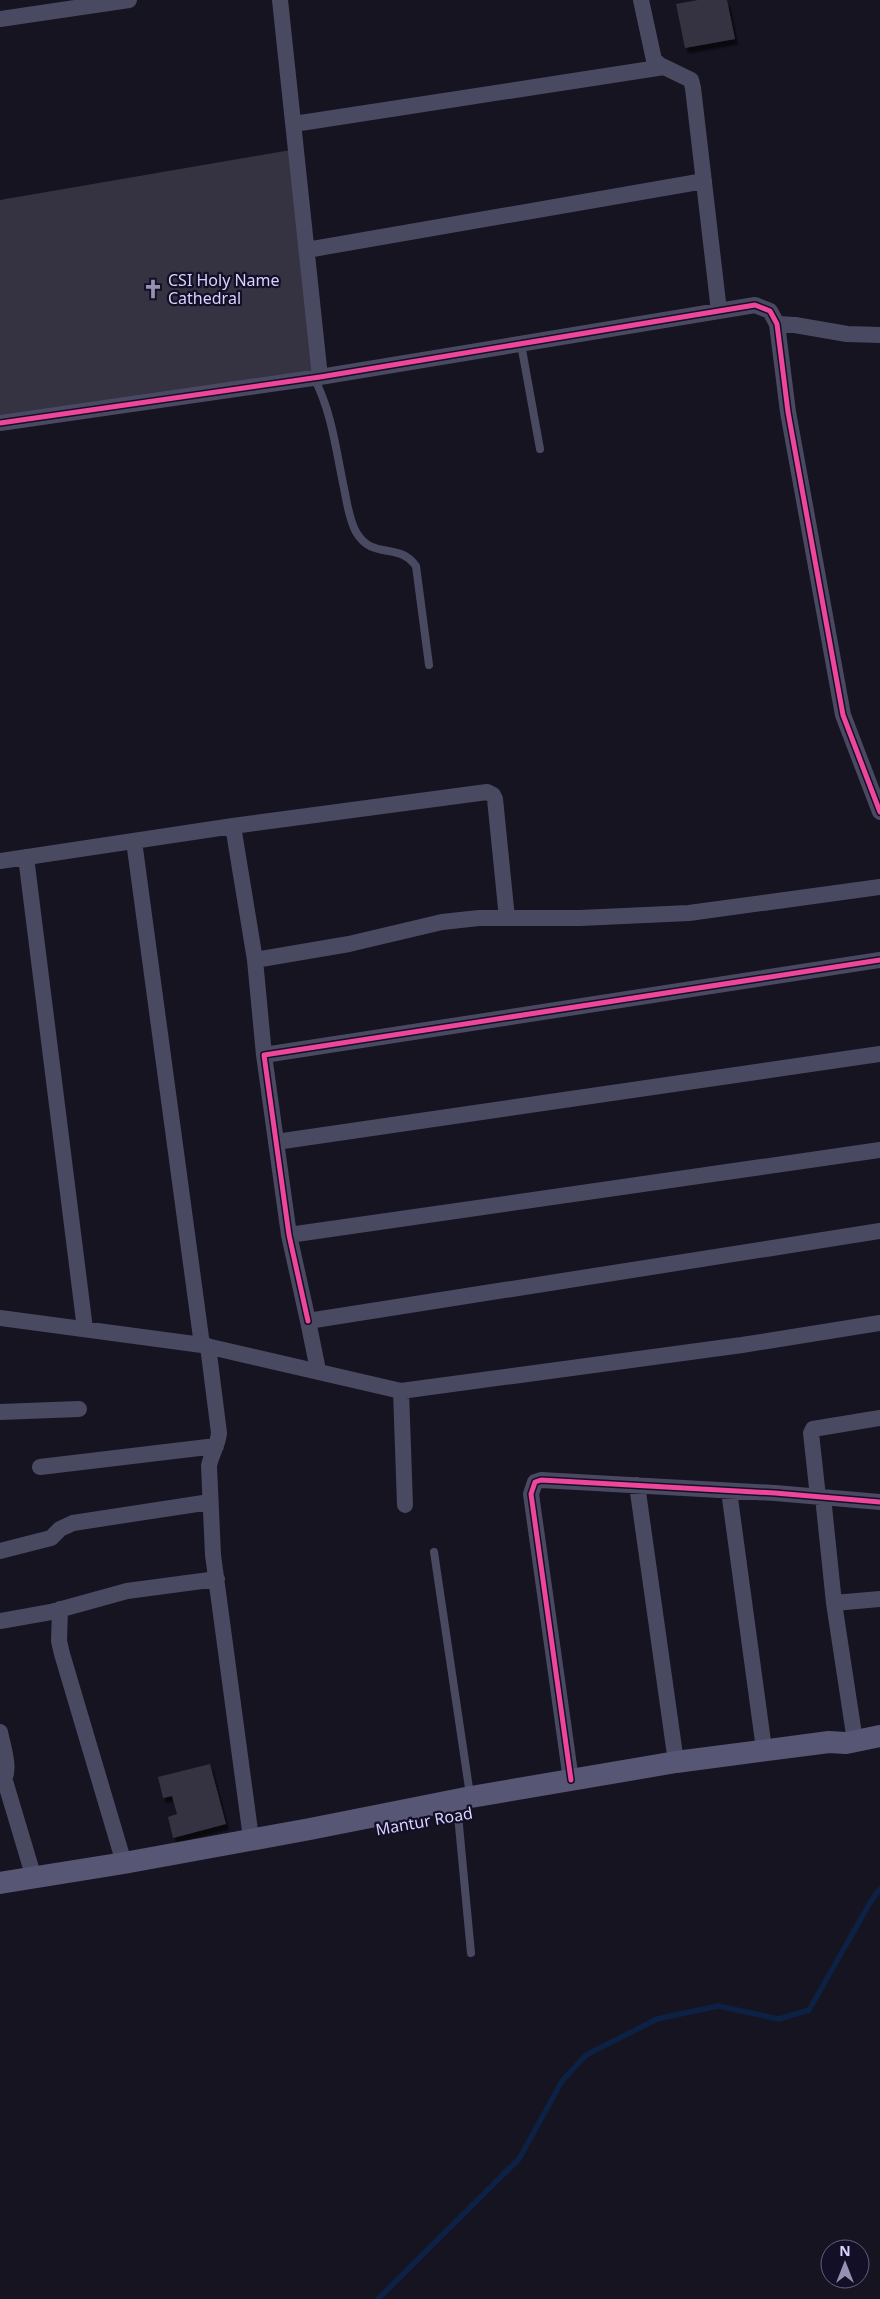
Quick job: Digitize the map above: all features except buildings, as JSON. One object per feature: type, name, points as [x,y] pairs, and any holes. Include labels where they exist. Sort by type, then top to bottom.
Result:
[{"type":"main road","name":"Mantur Road","points":[[0,1883],[124,1863],[471,1797],[676,1762],[764,1749],[829,1742],[851,1742],[880,1736]]},
{"type":"main road","name":"Mantur Road","points":[[0,1896],[458,1815],[832,1752],[851,1742]]},
{"type":"street","points":[[0,19],[130,0]]},
{"type":"street","points":[[280,0],[307,250],[317,377]]},
{"type":"street","points":[[641,0],[654,60],[690,80],[693,88],[719,311]]},
{"type":"street","points":[[294,124],[664,67]]},
{"type":"street","points":[[307,250],[704,181]]},
{"type":"street","points":[[0,423],[317,377],[755,305],[770,311],[777,324],[788,412],[843,715],[875,786],[880,812]]},
{"type":"street","points":[[777,324],[795,325],[847,334],[880,334]]},
{"type":"street","points":[[0,860],[487,792],[495,800],[507,918]]},
{"type":"street","points":[[233,826],[254,960],[264,1055],[289,1235],[318,1370]]},
{"type":"street","points":[[134,841],[219,1433],[216,1446],[211,1454],[209,1466],[210,1502],[217,1579],[251,1838]]},
{"type":"street","points":[[26,857],[85,1329]]},
{"type":"street","points":[[254,960],[349,944],[442,922],[479,918],[580,918],[688,913],[880,887]]},
{"type":"street","points":[[264,1055],[880,960]]},
{"type":"street","points":[[276,1142],[880,1054]]},
{"type":"street","points":[[289,1235],[880,1150]]},
{"type":"street","points":[[308,1320],[880,1231]]},
{"type":"street","points":[[0,1318],[205,1346],[318,1370],[401,1391],[742,1345],[880,1323]]},
{"type":"street","points":[[401,1391],[405,1505]]},
{"type":"street","points":[[0,1412],[79,1410]]},
{"type":"street","points":[[851,1742],[821,1497],[811,1433],[814,1429],[880,1418]]},
{"type":"street","points":[[40,1467],[216,1446]]},
{"type":"street","points":[[571,1780],[532,1488],[535,1482],[541,1480],[637,1485],[880,1502]]},
{"type":"street","points":[[637,1485],[676,1762]]},
{"type":"street","points":[[729,1491],[764,1749]]},
{"type":"street","points":[[0,1551],[51,1538],[60,1529],[73,1523],[210,1502]]},
{"type":"street","points":[[0,1621],[60,1609],[127,1591],[217,1579]]},
{"type":"street","points":[[834,1603],[880,1599]]},
{"type":"street","points":[[60,1609],[59,1641],[62,1654],[124,1863]]},
{"type":"street","points":[[0,1732],[6,1762],[2,1783],[34,1878]]},
{"type":"lane","points":[[521,344],[540,449]]},
{"type":"lane","points":[[317,377],[327,409],[349,514],[356,532],[365,544],[377,550],[401,553],[410,558],[416,566],[429,665]]},
{"type":"lane","points":[[434,1552],[471,1797]]},
{"type":"lane","points":[[458,1815],[471,1953]]},
{"type":"waterway","points":[[378,2299],[519,2159],[562,2081],[586,2055],[657,2019],[718,2006],[779,2019],[809,2010],[871,1901],[880,1889]]},
{"type":"cycle path","points":[[0,423],[320,377],[755,305],[770,311],[777,324],[788,412],[843,715],[880,812]]},
{"type":"cycle path","points":[[308,1321],[289,1235],[264,1055],[880,960]]},
{"type":"cycle path","points":[[571,1780],[531,1494],[535,1482],[541,1480],[775,1493],[880,1502]]},
{"type":"place","name":"CSI Holy Name Cathedral","points":[[153,289]]}]
